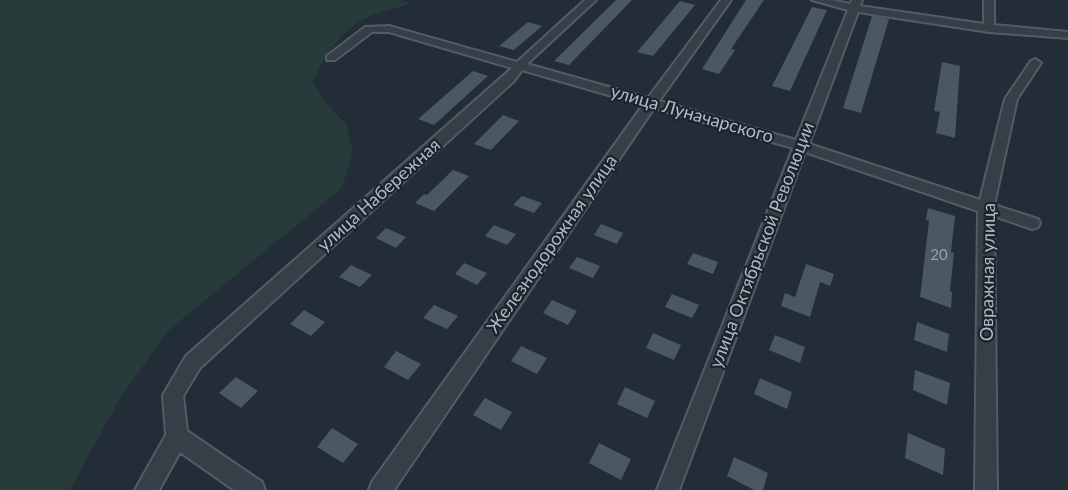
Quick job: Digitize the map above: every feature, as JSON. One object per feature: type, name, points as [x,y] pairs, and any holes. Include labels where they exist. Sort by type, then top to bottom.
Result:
[{"type":"street","name":"улица Набережная","points":[[177,436],[173,395],[193,362],[441,141],[591,0]]},
{"type":"street","name":"Железнодорожная улица","points":[[380,490],[726,0]]},
{"type":"street","points":[[817,0],[856,4],[915,20],[1068,35]]},
{"type":"street","points":[[989,0],[989,29]]},
{"type":"street","name":"улица Октябрьской Революции","points":[[668,490],[856,4]]},
{"type":"street","name":"улица Луначарского","points":[[331,57],[369,29],[389,29],[800,145],[1032,223]]},
{"type":"street","name":"Овражная улица","points":[[986,490],[986,208],[1011,99],[1035,63]]},
{"type":"street","points":[[146,490],[177,436],[254,490]]},
{"type":"green space","points":[[0,0],[401,0],[411,3],[374,15],[354,25],[333,47],[313,82],[325,102],[347,125],[353,152],[342,188],[169,330],[120,398],[70,490],[0,490]]},
{"type":"building","points":[[616,0],[632,0],[569,65],[554,61]]},
{"type":"building","points":[[746,0],[764,0],[731,49],[735,50],[719,74],[702,69]]},
{"type":"building","points":[[680,1],[695,5],[653,56],[637,52]]},
{"type":"building","points":[[812,7],[827,10],[790,91],[772,86]]},
{"type":"building","points":[[872,16],[889,19],[861,113],[843,108]]},
{"type":"building","points":[[528,22],[542,26],[514,50],[499,46]]},
{"type":"building","points":[[942,62],[960,66],[955,138],[936,133],[940,112],[934,111]]},
{"type":"building","points":[[473,71],[488,76],[434,125],[418,119]]},
{"type":"building","points":[[503,115],[519,121],[491,150],[474,144]]},
{"type":"building","points":[[453,170],[469,176],[434,211],[415,203],[424,194],[427,195]]},
{"type":"building","points":[[522,196],[542,203],[534,213],[513,205]]},
{"type":"building","points":[[928,208],[955,216],[951,252],[954,253],[950,291],[952,292],[951,308],[920,297],[929,221],[926,220]]},
{"type":"building","points":[[601,224],[623,233],[617,244],[594,235]]},
{"type":"building","points":[[494,225],[516,234],[507,245],[485,236]]},
{"type":"building","points":[[386,228],[406,237],[396,248],[376,238]]},
{"type":"building","points":[[693,253],[718,262],[713,274],[687,264]]},
{"type":"building","points":[[577,257],[600,266],[593,278],[569,268]]},
{"type":"building","points":[[464,263],[487,273],[477,285],[455,274]]},
{"type":"building","points":[[806,264],[834,274],[830,286],[820,282],[810,317],[781,306],[785,293],[795,297]]},
{"type":"building","points":[[351,265],[372,275],[360,287],[339,277]]},
{"type":"building","points":[[672,294],[699,305],[692,318],[665,307]]},
{"type":"building","points":[[552,300],[577,311],[568,325],[543,313]]},
{"type":"building","points":[[434,305],[458,316],[447,329],[423,318]]},
{"type":"building","points":[[304,310],[325,322],[311,336],[290,324]]},
{"type":"building","points":[[917,322],[949,334],[947,352],[914,340]]},
{"type":"building","points":[[653,333],[681,345],[674,360],[646,348]]},
{"type":"building","points":[[775,335],[805,347],[800,363],[769,350]]},
{"type":"building","points":[[521,346],[547,358],[537,374],[511,361]]},
{"type":"building","points":[[396,351],[421,364],[408,380],[384,367]]},
{"type":"building","points":[[915,370],[950,383],[947,405],[913,390]]},
{"type":"building","points":[[236,377],[258,391],[241,408],[219,393]]},
{"type":"building","points":[[760,378],[792,392],[787,409],[754,394]]},
{"type":"building","points":[[625,387],[655,401],[647,418],[617,404]]},
{"type":"building","points":[[485,398],[512,412],[501,430],[473,415]]},
{"type":"building","points":[[332,428],[358,444],[343,463],[317,447]]},
{"type":"building","points":[[908,433],[945,449],[943,475],[905,458]]},
{"type":"building","points":[[599,443],[631,459],[621,480],[589,463]]},
{"type":"building","points":[[734,457],[768,473],[763,490],[754,490],[727,476]]}]
